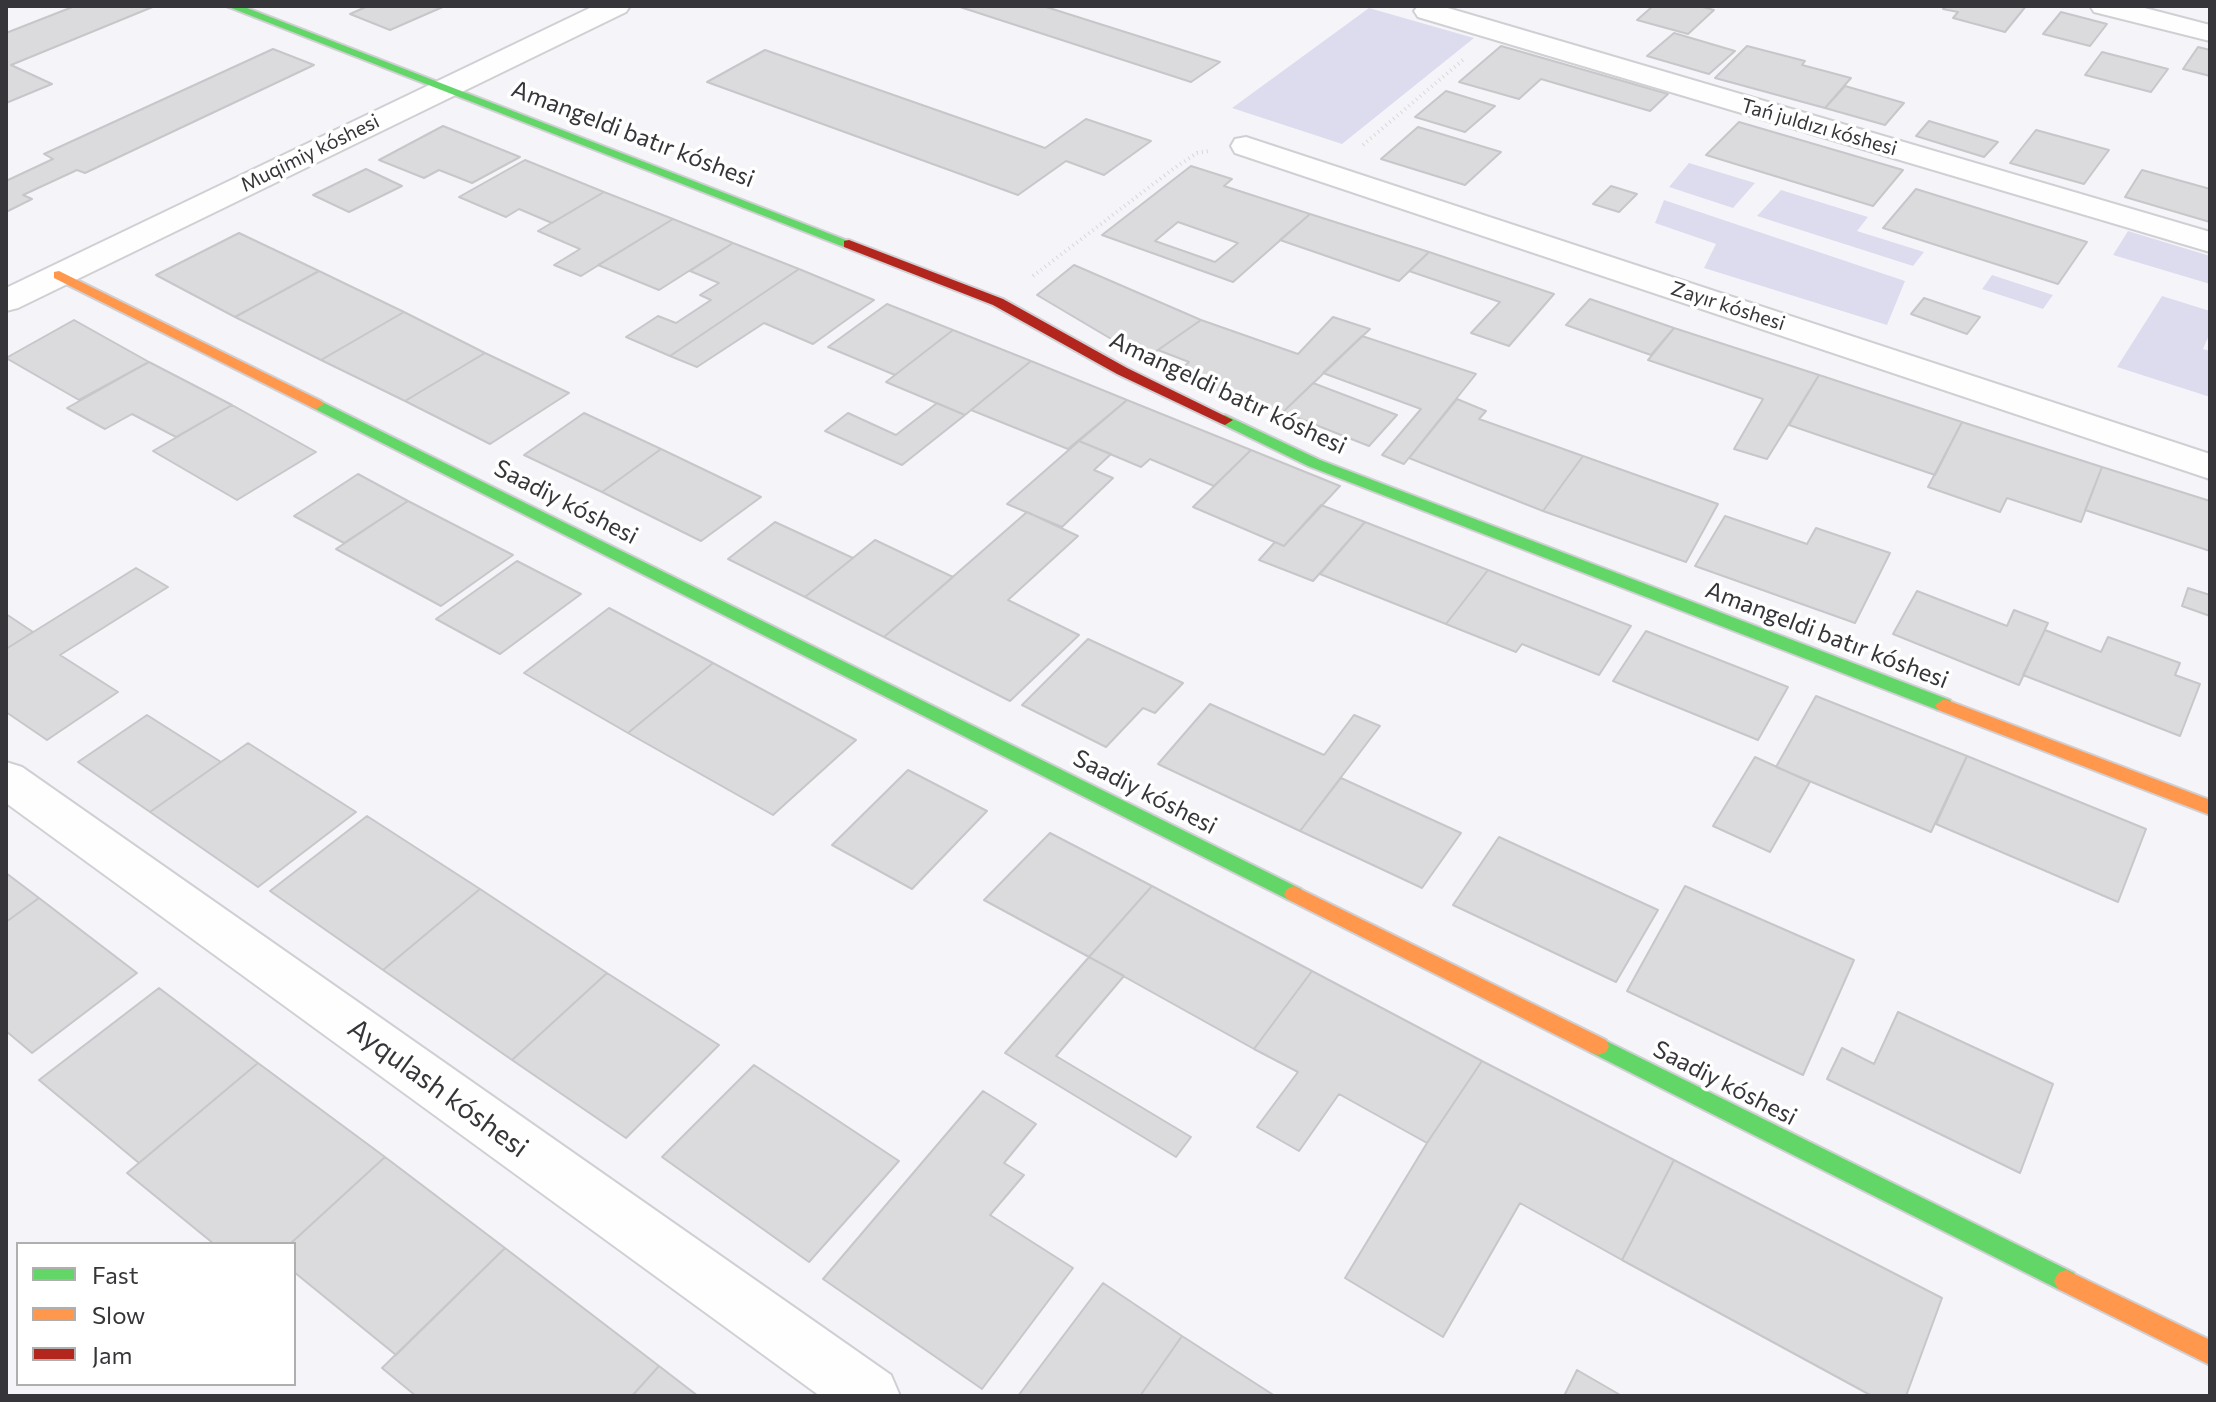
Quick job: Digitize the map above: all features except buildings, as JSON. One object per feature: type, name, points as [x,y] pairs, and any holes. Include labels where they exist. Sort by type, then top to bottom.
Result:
[{"type":"street","name":"Amangeldi batır kóshesi","points":[[232,6],[998,302],[1122,371],[1314,463],[2210,808]]},
{"type":"street","name":"Muqimiy kóshesi","points":[[6,301],[616,6]]},
{"type":"street","points":[[2104,6],[2210,33]]},
{"type":"street","name":"Tań juldızı kóshesi","points":[[1428,11],[2210,242]]},
{"type":"street","name":"Zayır kóshesi","points":[[1246,146],[2210,467]]},
{"type":"street","name":"Saadiy kóshesi","points":[[59,275],[2210,1353]]},
{"type":"street","name":"Ayqulash kóshesi","points":[[6,779],[870,1396]]},
{"type":"path","points":[[1329,174],[1496,32]]},
{"type":"path","points":[[998,302],[1197,153],[1246,146]]},
{"type":"shaded area","points":[[1369,8],[1474,38],[1342,144],[1232,108]]},
{"type":"shaded area","points":[[1689,163],[1755,183],[1733,208],[1669,187]]},
{"type":"shaded area","points":[[1781,190],[1868,217],[1857,231],[1924,252],[1913,266],[1757,216]]},
{"type":"shaded area","points":[[1664,200],[1905,281],[1887,325],[1704,268],[1716,244],[1655,223]]},
{"type":"shaded area","points":[[2128,231],[2210,256],[2210,284],[2113,255]]},
{"type":"shaded area","points":[[1992,275],[2053,295],[2043,309],[1982,289]]},
{"type":"shaded area","points":[[2162,296],[2210,311],[2210,333],[2203,349],[2210,351],[2210,397],[2117,367]]},
{"type":"traffic: fast","points":[[232,6],[849,244]]},
{"type":"traffic: fast","points":[[316,404],[1294,894]]},
{"type":"traffic: fast","points":[[1225,420],[1314,463],[1944,705]]},
{"type":"traffic: fast","points":[[1598,1046],[2066,1281]]},
{"type":"traffic: slow","points":[[59,275],[316,404]]},
{"type":"traffic: slow","points":[[1944,705],[2210,808]]},
{"type":"traffic: slow","points":[[1294,894],[1598,1046]]},
{"type":"traffic: slow","points":[[2066,1281],[2210,1353]]},
{"type":"traffic: jam","points":[[849,244],[998,302],[1122,371],[1225,420]]}]
